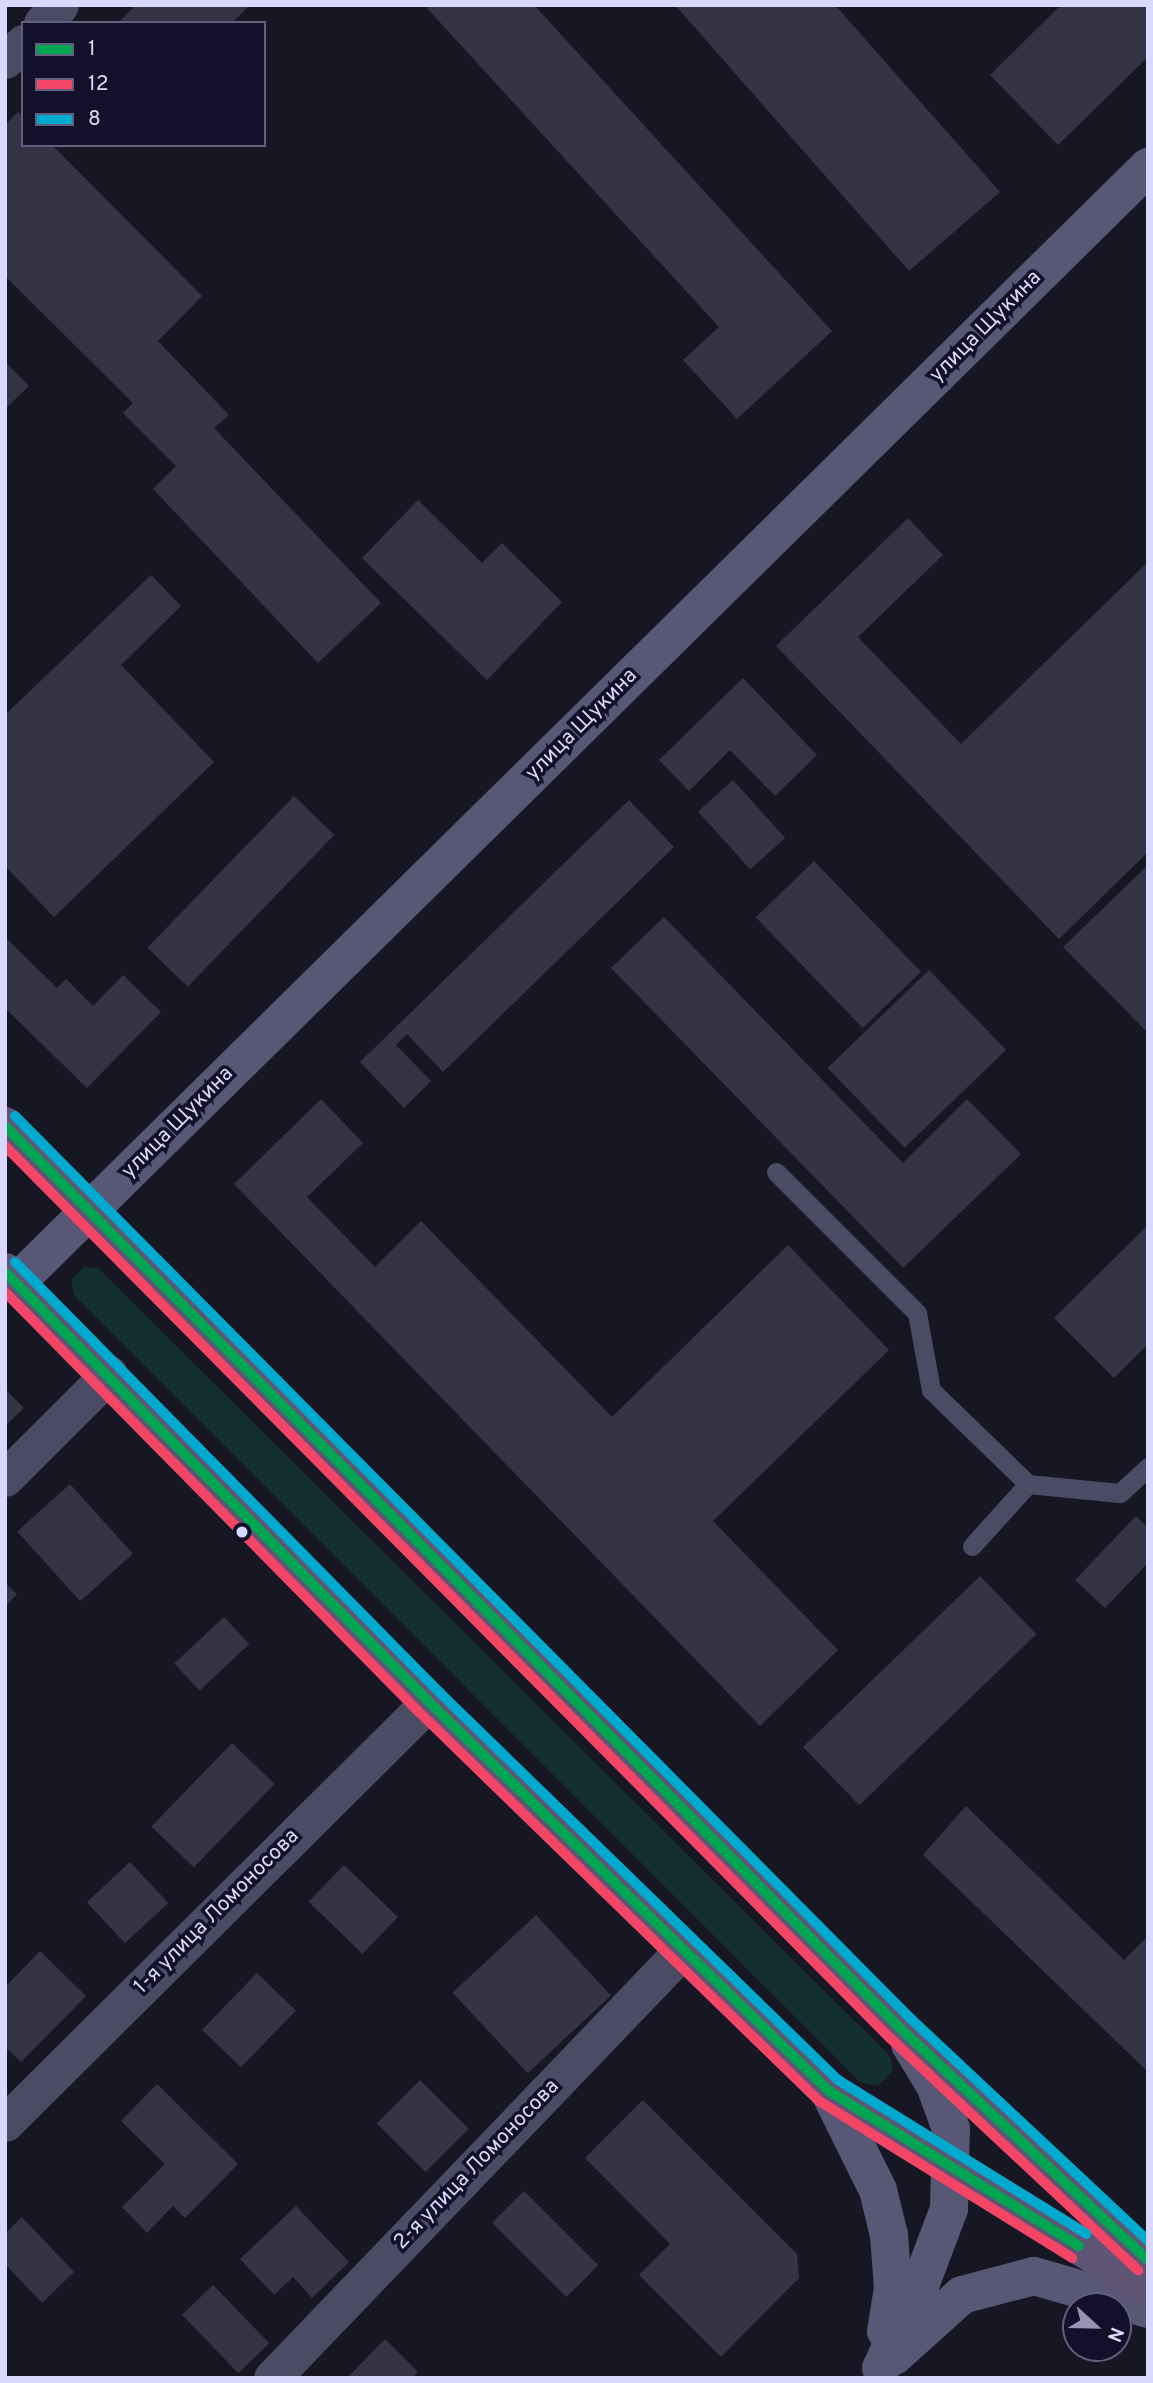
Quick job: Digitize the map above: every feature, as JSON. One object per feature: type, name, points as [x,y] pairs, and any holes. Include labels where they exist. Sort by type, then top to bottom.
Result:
[{"type":"main road","points":[[5,1126],[900,2028],[1148,2260]]},
{"type":"main road","points":[[11,1277],[429,1702],[681,1952],[829,2091],[950,2169],[1148,2288]]},
{"type":"street","points":[[45,21],[60,5]]},
{"type":"street","points":[[5,60],[21,45]]},
{"type":"street","name":"улица Щукина","points":[[11,1277],[90,1210],[1148,167]]},
{"type":"street","points":[[5,1478],[109,1374]]},
{"type":"street","name":"1-я улица Ломоносова","points":[[5,2123],[429,1702]]},
{"type":"street","name":"2-я улица Ломоносова","points":[[272,2378],[681,1952]]},
{"type":"street","points":[[876,2373],[921,2283],[949,2209],[951,2129],[935,2085],[900,2028]]},
{"type":"street","points":[[829,2091],[878,2190],[889,2235],[893,2288],[876,2373]]},
{"type":"street","points":[[876,2373],[962,2295],[1034,2276],[1148,2309]]},
{"type":"lane","points":[[776,1172],[917,1313],[932,1390],[1028,1485],[1120,1493],[1148,1467]]},
{"type":"lane","points":[[972,1546],[1028,1485]]},
{"type":"green space","points":[[84,1267],[98,1268],[890,2056],[893,2071],[878,2086],[861,2083],[74,1295],[71,1279]]},
{"type":"building","points":[[136,5],[250,5],[234,21],[120,21]]},
{"type":"building","points":[[424,5],[534,5],[832,331],[737,419],[683,360],[719,327]]},
{"type":"building","points":[[675,5],[835,5],[1000,192],[909,271]]},
{"type":"building","points":[[1061,5],[1148,5],[1148,57],[1058,145],[990,75]]},
{"type":"building","points":[[18,112],[21,114],[21,147],[54,147],[202,296],[158,341],[229,415],[214,428],[381,603],[318,663],[153,489],[176,466],[123,413],[133,403],[5,276],[5,125]]},
{"type":"building","points":[[5,362],[29,386],[5,409]]},
{"type":"building","points":[[418,500],[482,563],[502,543],[562,602],[487,680],[362,558]]},
{"type":"building","points":[[908,518],[943,555],[858,637],[961,744],[1148,562],[1148,852],[1059,939],[776,646]]},
{"type":"building","points":[[151,575],[181,606],[121,665],[214,762],[54,917],[5,866],[5,715]]},
{"type":"building","points":[[743,678],[817,755],[775,796],[730,750],[689,791],[659,760]]},
{"type":"building","points":[[733,780],[785,838],[750,869],[698,811]]},
{"type":"building","points":[[294,796],[334,835],[188,987],[147,948]]},
{"type":"building","points":[[629,800],[674,847],[443,1072],[407,1034],[396,1045],[431,1081],[404,1108],[360,1062]]},
{"type":"building","points":[[814,861],[921,972],[863,1028],[756,917]]},
{"type":"building","points":[[1148,865],[1148,1027],[1145,1030],[1063,947]]},
{"type":"building","points":[[664,917],[903,1163],[967,1099],[1021,1154],[903,1268],[611,968]]},
{"type":"building","points":[[5,937],[57,988],[66,979],[93,1006],[123,975],[161,1012],[87,1088],[5,1008]]},
{"type":"building","points":[[929,970],[1006,1050],[905,1148],[828,1068]]},
{"type":"building","points":[[321,1099],[363,1143],[307,1197],[375,1267],[421,1221],[612,1417],[788,1245],[889,1350],[713,1521],[838,1650],[760,1726],[234,1184]]},
{"type":"building","points":[[1148,1225],[1148,1344],[1114,1378],[1054,1318]]},
{"type":"building","points":[[5,1389],[24,1408],[5,1426]]},
{"type":"building","points":[[70,1484],[133,1554],[80,1601],[17,1532]]},
{"type":"building","points":[[1136,1516],[1148,1528],[1148,1563],[1105,1608],[1075,1580]]},
{"type":"building","points":[[980,1576],[1036,1634],[859,1805],[803,1747]]},
{"type":"building","points":[[5,1583],[17,1594],[5,1607]]},
{"type":"building","points":[[224,1617],[249,1644],[200,1690],[174,1663]]},
{"type":"building","points":[[232,1743],[274,1784],[194,1867],[151,1826]]},
{"type":"building","points":[[966,1806],[1124,1960],[1148,1936],[1148,2072],[923,1855]]},
{"type":"building","points":[[130,1862],[168,1903],[125,1943],[87,1902]]},
{"type":"building","points":[[344,1865],[398,1917],[363,1954],[309,1902]]},
{"type":"building","points":[[536,1915],[611,1995],[528,2073],[453,1993]]},
{"type":"building","points":[[40,1951],[86,1996],[21,2062],[5,2047],[5,1987]]},
{"type":"building","points":[[257,1973],[296,2011],[241,2067],[202,2030]]},
{"type":"building","points":[[420,2080],[469,2129],[426,2172],[377,2123]]},
{"type":"building","points":[[157,2084],[238,2164],[185,2218],[173,2206],[147,2233],[122,2207],[165,2164],[121,2121]]},
{"type":"building","points":[[643,2100],[797,2254],[799,2278],[721,2357],[639,2275],[670,2244],[585,2158]]},
{"type":"building","points":[[524,2191],[598,2265],[566,2297],[492,2223]]},
{"type":"building","points":[[296,2206],[349,2262],[312,2298],[293,2277],[274,2295],[240,2259]]},
{"type":"building","points":[[22,2217],[74,2272],[42,2303],[5,2264],[5,2234]]},
{"type":"building","points":[[213,2285],[269,2343],[238,2373],[182,2315]]},
{"type":"building","points":[[385,2339],[418,2372],[412,2378],[347,2378]]},
{"type":"transit line","name":"8","points":[[15,1116],[910,2018],[1148,2241]]},
{"type":"transit line","name":"1","points":[[5,1126],[900,2028],[1148,2260]]},
{"type":"transit line","name":"12","points":[[5,1146],[890,2038],[1138,2270]]},
{"type":"transit line","name":"8","points":[[15,1262],[439,1692],[838,2080],[1086,2234]]},
{"type":"transit line","name":"1","points":[[5,1272],[429,1702],[829,2091],[1079,2246]]},
{"type":"transit line","name":"12","points":[[5,1292],[419,1712],[819,2101],[1072,2258]]}]
